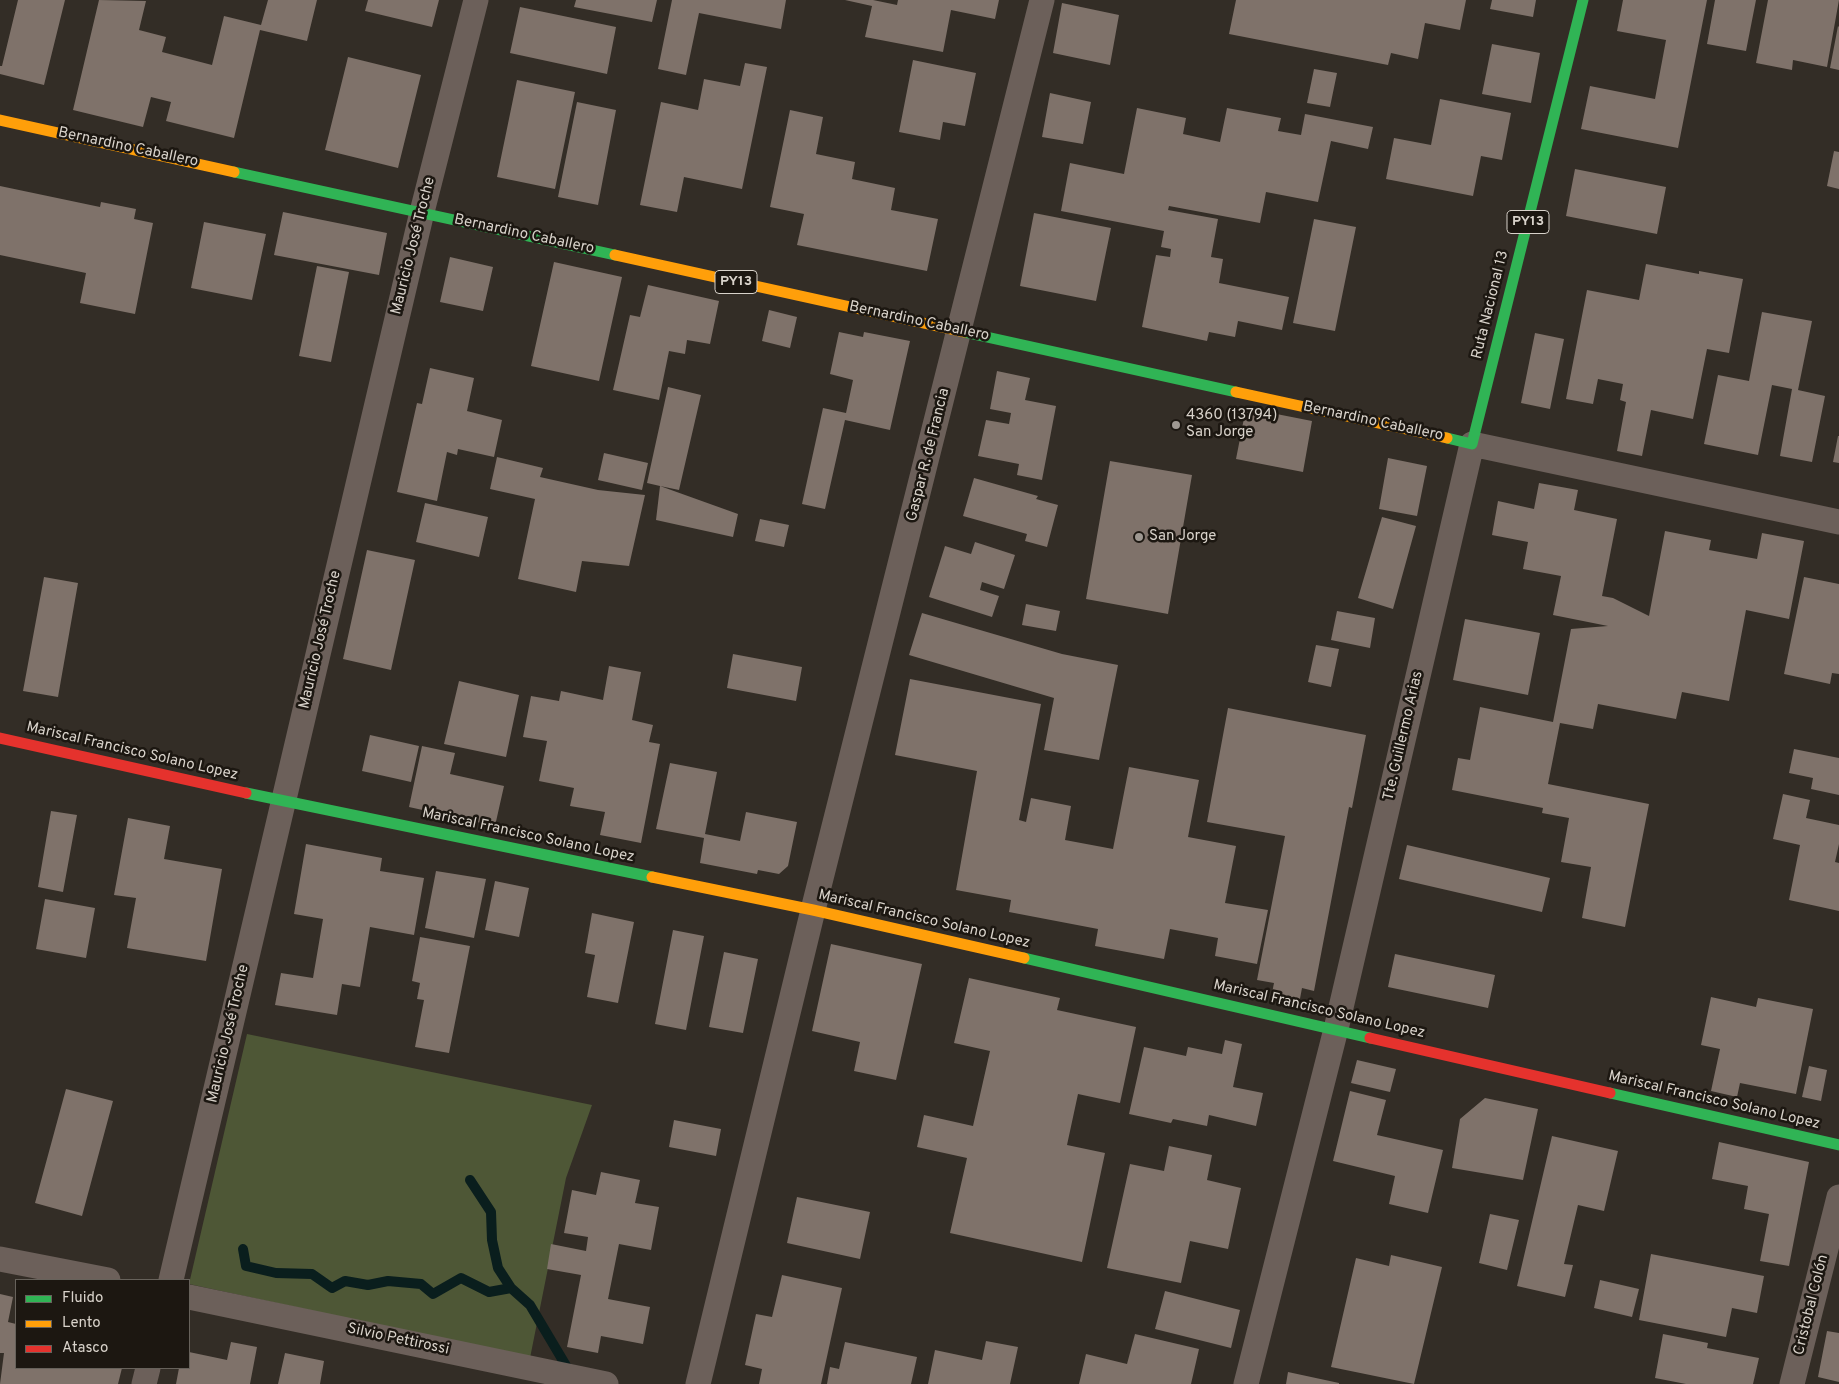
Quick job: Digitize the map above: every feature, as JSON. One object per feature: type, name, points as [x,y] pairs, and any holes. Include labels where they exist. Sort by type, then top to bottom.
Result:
[{"type":"main road","name":"Ruta Nacional 13","points":[[1472,444],[1583,0]]},
{"type":"main road","name":"Bernardino Caballero","points":[[0,120],[1472,444]]},
{"type":"main road","name":"Mariscal Francisco Solano Lopez","points":[[0,738],[283,801],[814,910],[1839,1145]]},
{"type":"street","name":"Mauricio José Troche","points":[[170,1279],[422,212],[476,0]]},
{"type":"street","name":"Gaspar R. de Francia","points":[[698,1384],[814,910],[1042,0]]},
{"type":"street","name":"Bernardino Caballero","points":[[1472,444],[1839,522]]},
{"type":"street","name":"Tte. Guillermo Arias","points":[[1246,1384],[1336,1029],[1472,444]]},
{"type":"street","name":"Cristobal Colón","points":[[1792,1384],[1839,1197]]},
{"type":"street","points":[[0,1259],[103,1279]]},
{"type":"street","name":"Silvio Pettirossi","points":[[190,1297],[606,1384]]},
{"type":"street","points":[[144,1384],[148,1369]]},
{"type":"green space","points":[[247,1034],[592,1105],[566,1178],[530,1358],[190,1284]]},
{"type":"building","points":[[18,0],[65,0],[44,85],[0,74],[0,66],[2,66]]},
{"type":"building","points":[[99,0],[146,1],[139,30],[166,37],[162,52],[212,65],[224,16],[261,25],[268,0],[317,0],[307,41],[260,30],[234,138],[166,121],[171,102],[151,97],[143,127],[73,110]]},
{"type":"building","points":[[368,0],[439,0],[432,27],[365,11]]},
{"type":"building","points":[[576,0],[657,0],[652,22],[574,7]]},
{"type":"building","points":[[672,0],[786,0],[781,29],[699,13],[686,75],[658,69]]},
{"type":"building","points":[[845,0],[873,0],[897,5],[898,0],[999,0],[995,19],[951,10],[943,52],[865,37],[872,6]]},
{"type":"building","points":[[1236,0],[1466,0],[1460,30],[1425,23],[1418,59],[1391,53],[1388,65],[1229,34]]},
{"type":"building","points":[[1492,0],[1536,0],[1533,17],[1490,9]]},
{"type":"building","points":[[1623,0],[1707,0],[1678,148],[1581,129],[1590,86],[1655,99],[1666,40],[1617,31]]},
{"type":"building","points":[[1715,0],[1756,0],[1746,51],[1707,44]]},
{"type":"building","points":[[1768,0],[1839,0],[1827,67],[1793,60],[1792,70],[1756,63]]},
{"type":"building","points":[[1062,3],[1119,15],[1110,65],[1053,53]]},
{"type":"building","points":[[520,7],[616,27],[607,74],[510,53]]},
{"type":"building","points":[[1839,27],[1839,70],[1830,68]]},
{"type":"building","points":[[1492,44],[1540,53],[1531,103],[1482,94]]},
{"type":"building","points":[[348,57],[421,75],[398,168],[325,150]]},
{"type":"building","points":[[913,60],[976,73],[965,126],[943,122],[940,140],[899,132]]},
{"type":"building","points":[[745,63],[767,67],[742,189],[684,177],[677,212],[640,205],[661,102],[698,110],[704,79],[740,86]]},
{"type":"building","points":[[1314,69],[1337,73],[1330,107],[1307,103]]},
{"type":"building","points":[[517,80],[575,92],[555,189],[497,177]]},
{"type":"building","points":[[1050,93],[1091,102],[1083,144],[1042,137]]},
{"type":"building","points":[[1440,99],[1511,113],[1502,160],[1481,156],[1473,196],[1386,179],[1394,138],[1431,145]]},
{"type":"building","points":[[577,102],[616,110],[598,205],[558,197]]},
{"type":"building","points":[[1137,108],[1186,118],[1183,134],[1220,142],[1227,108],[1281,118],[1278,131],[1301,135],[1305,114],[1373,127],[1368,149],[1331,141],[1318,202],[1266,192],[1260,223],[1169,206],[1168,210],[1218,219],[1211,257],[1223,259],[1219,283],[1289,297],[1282,330],[1238,321],[1235,337],[1209,332],[1207,341],[1142,327],[1156,255],[1170,257],[1171,249],[1161,247],[1164,231],[1061,211],[1070,163],[1124,174]]},
{"type":"building","points":[[790,110],[823,117],[816,154],[855,162],[852,179],[895,188],[891,210],[938,219],[927,271],[797,245],[804,214],[770,207]]},
{"type":"building","points":[[1834,151],[1839,152],[1839,189],[1827,186]]},
{"type":"building","points":[[1575,169],[1666,187],[1657,234],[1566,216]]},
{"type":"building","points":[[0,186],[100,207],[101,202],[136,209],[134,219],[153,223],[135,314],[80,303],[86,273],[0,255]]},
{"type":"building","points":[[283,212],[387,233],[379,275],[274,255]]},
{"type":"building","points":[[1034,213],[1111,228],[1096,301],[1020,286]]},
{"type":"building","points":[[1314,219],[1356,227],[1335,331],[1293,323]]},
{"type":"building","points":[[204,222],[266,234],[252,300],[191,288]]},
{"type":"building","points":[[450,257],[493,267],[483,311],[440,302]]},
{"type":"building","points":[[554,262],[622,277],[599,381],[531,366]]},
{"type":"building","points":[[1646,264],[1699,274],[1699,271],[1743,279],[1729,353],[1707,349],[1693,419],[1651,410],[1642,456],[1617,451],[1626,402],[1620,400],[1623,384],[1598,379],[1593,404],[1566,399],[1587,290],[1639,300]]},
{"type":"building","points":[[317,266],[349,272],[331,362],[299,356]]},
{"type":"building","points":[[648,285],[719,301],[710,344],[687,340],[685,354],[669,351],[659,400],[613,390],[630,315],[640,317]]},
{"type":"building","points":[[769,310],[797,317],[790,348],[762,341]]},
{"type":"building","points":[[1762,312],[1812,321],[1798,390],[1825,396],[1812,462],[1780,456],[1792,389],[1772,385],[1758,455],[1704,444],[1718,375],[1749,381]]},
{"type":"building","points":[[839,332],[863,337],[864,332],[910,341],[890,430],[845,420],[825,509],[802,504],[823,408],[846,413],[853,380],[830,374]]},
{"type":"building","points":[[1535,333],[1564,339],[1550,409],[1521,403]]},
{"type":"building","points":[[430,368],[474,378],[467,411],[502,420],[494,457],[458,449],[457,455],[447,452],[437,501],[397,492],[417,403],[422,404]]},
{"type":"building","points":[[997,371],[1030,378],[1025,400],[1056,406],[1042,480],[1017,475],[1019,464],[978,456],[986,420],[1009,424],[1011,413],[990,409]]},
{"type":"building","points":[[668,387],[701,395],[679,490],[647,483]]},
{"type":"building","points":[[1246,408],[1312,421],[1303,472],[1236,459]]},
{"type":"building","points":[[1839,436],[1839,463],[1833,462]]},
{"type":"building","points":[[604,453],[648,463],[642,490],[598,480]]},
{"type":"building","points":[[497,457],[543,468],[540,477],[598,490],[645,495],[629,566],[582,561],[576,592],[518,579],[535,499],[490,489]]},
{"type":"building","points":[[1388,458],[1427,466],[1417,516],[1379,509]]},
{"type":"building","name":"San Jorge","points":[[1110,461],[1192,475],[1168,614],[1086,599]]},
{"type":"building","points":[[974,478],[1038,496],[1036,499],[1058,505],[1047,547],[1025,541],[1027,534],[963,516]]},
{"type":"building","points":[[1539,483],[1578,490],[1574,510],[1617,519],[1602,596],[1613,598],[1649,616],[1665,531],[1711,540],[1709,550],[1757,559],[1762,533],[1804,541],[1789,619],[1746,610],[1729,701],[1682,692],[1676,719],[1598,704],[1593,729],[1560,723],[1548,784],[1649,804],[1625,927],[1582,918],[1591,867],[1561,862],[1569,818],[1542,813],[1543,808],[1452,790],[1458,758],[1470,760],[1480,707],[1553,722],[1571,629],[1608,626],[1553,615],[1561,576],[1523,569],[1528,542],[1492,535],[1498,501],[1534,509]]},
{"type":"building","points":[[660,486],[738,514],[733,537],[656,520]]},
{"type":"building","points":[[425,503],[488,517],[479,557],[416,542]]},
{"type":"building","points":[[1382,517],[1416,526],[1393,609],[1358,598]]},
{"type":"building","points":[[760,519],[789,525],[784,547],[755,541]]},
{"type":"building","points":[[975,542],[1015,555],[1004,589],[982,582],[980,590],[999,596],[992,617],[929,597],[945,546],[971,554]]},
{"type":"building","points":[[367,550],[415,560],[391,670],[343,659]]},
{"type":"building","points":[[44,577],[78,583],[58,697],[23,691]]},
{"type":"building","points":[[1804,577],[1839,584],[1839,674],[1832,673],[1830,684],[1784,674]]},
{"type":"building","points":[[1026,604],[1060,611],[1056,631],[1022,625]]},
{"type":"building","points":[[1337,611],[1375,618],[1370,648],[1331,640]]},
{"type":"building","points":[[922,613],[1062,654],[1118,665],[1099,760],[1044,750],[1054,698],[909,655]]},
{"type":"building","points":[[1465,619],[1540,633],[1528,695],[1453,680]]},
{"type":"building","points":[[1316,645],[1339,649],[1331,687],[1308,682]]},
{"type":"building","points":[[733,654],[802,667],[796,701],[727,688]]},
{"type":"building","points":[[609,666],[641,672],[632,720],[653,725],[649,742],[660,744],[641,843],[600,835],[605,812],[570,806],[574,788],[539,781],[547,741],[523,737],[531,696],[559,701],[561,691],[603,700]]},
{"type":"building","points":[[910,679],[1041,704],[1019,820],[1026,822],[1031,798],[1071,806],[1065,840],[1113,849],[1129,767],[1199,780],[1188,837],[1236,846],[1225,903],[1268,910],[1257,964],[1215,956],[1218,938],[1170,929],[1164,959],[1095,946],[1098,929],[1009,912],[1011,900],[956,890],[977,771],[895,755]]},
{"type":"building","points":[[459,681],[519,695],[506,757],[444,744]]},
{"type":"building","points":[[1228,708],[1366,735],[1352,808],[1349,807],[1314,991],[1302,988],[1299,1004],[1271,998],[1274,983],[1257,980],[1285,836],[1207,822]]},
{"type":"building","points":[[370,735],[419,746],[411,782],[362,771]]},
{"type":"building","points":[[422,746],[455,753],[450,774],[504,786],[495,826],[409,807]]},
{"type":"building","points":[[1794,749],[1839,758],[1839,795],[1811,789],[1813,778],[1789,773]]},
{"type":"building","points":[[670,763],[717,772],[705,834],[740,841],[746,812],[797,822],[788,866],[779,874],[758,870],[757,874],[700,863],[704,838],[656,829]]},
{"type":"building","points":[[1783,794],[1810,800],[1806,818],[1839,825],[1839,844],[1835,862],[1839,863],[1839,911],[1789,900],[1800,845],[1773,839]]},
{"type":"building","points":[[51,811],[77,815],[63,892],[38,887]]},
{"type":"building","points":[[128,818],[170,826],[164,859],[222,869],[206,961],[127,948],[136,898],[114,895]]},
{"type":"building","points":[[306,844],[382,858],[380,871],[424,878],[414,935],[370,927],[360,987],[342,984],[337,1015],[275,1005],[281,973],[313,978],[323,919],[294,914]]},
{"type":"building","points":[[1407,845],[1550,878],[1542,912],[1399,879]]},
{"type":"building","points":[[436,871],[486,879],[474,938],[425,928]]},
{"type":"building","points":[[495,881],[529,888],[519,937],[485,930]]},
{"type":"building","points":[[45,899],[95,908],[86,958],[36,949]]},
{"type":"building","points":[[592,913],[634,922],[618,1003],[587,997],[595,955],[585,953]]},
{"type":"building","points":[[673,930],[704,936],[686,1030],[655,1024]]},
{"type":"building","points":[[420,937],[470,946],[449,1053],[415,1047],[424,1000],[417,999],[420,983],[412,981]]},
{"type":"building","points":[[831,944],[922,964],[896,1080],[854,1071],[860,1042],[812,1031]]},
{"type":"building","points":[[724,952],[758,959],[743,1033],[709,1027]]},
{"type":"building","points":[[1395,954],[1495,975],[1488,1008],[1388,987]]},
{"type":"building","points":[[969,978],[1060,998],[1057,1010],[1136,1027],[1120,1103],[1078,1094],[1067,1145],[1105,1153],[1082,1262],[950,1233],[967,1158],[917,1147],[924,1115],[973,1126],[990,1051],[954,1043]]},
{"type":"building","points":[[1711,997],[1756,1007],[1758,998],[1813,1009],[1796,1094],[1740,1083],[1737,1097],[1711,1091],[1720,1049],[1701,1045]]},
{"type":"building","points":[[1225,1040],[1242,1044],[1233,1087],[1263,1093],[1256,1126],[1209,1115],[1207,1126],[1173,1119],[1171,1123],[1129,1114],[1144,1047],[1186,1056],[1188,1047],[1222,1054]]},
{"type":"building","points":[[1357,1060],[1396,1069],[1390,1092],[1351,1083]]},
{"type":"building","points":[[1809,1066],[1827,1070],[1821,1101],[1802,1097]]},
{"type":"building","points":[[66,1089],[113,1101],[82,1216],[35,1203]]},
{"type":"building","points":[[1350,1091],[1386,1100],[1377,1135],[1443,1150],[1428,1213],[1389,1204],[1395,1176],[1333,1161]]},
{"type":"building","points":[[1485,1098],[1538,1109],[1523,1180],[1452,1168],[1460,1119]]},
{"type":"building","points":[[674,1120],[721,1129],[716,1156],[669,1147]]},
{"type":"building","points":[[1552,1136],[1618,1151],[1604,1211],[1578,1205],[1564,1264],[1573,1265],[1565,1297],[1517,1286]]},
{"type":"building","points":[[1719,1142],[1809,1162],[1789,1266],[1760,1261],[1769,1214],[1744,1209],[1748,1186],[1712,1179]]},
{"type":"building","points":[[1169,1146],[1212,1155],[1207,1180],[1241,1188],[1228,1249],[1190,1241],[1181,1283],[1107,1268],[1130,1164],[1164,1171]]},
{"type":"building","points":[[601,1172],[640,1180],[635,1203],[659,1207],[651,1250],[619,1244],[608,1299],[650,1307],[643,1344],[601,1336],[598,1353],[567,1347],[581,1275],[547,1269],[551,1244],[586,1251],[588,1237],[564,1233],[572,1190],[596,1195]]},
{"type":"building","points":[[797,1197],[870,1212],[860,1259],[787,1243]]},
{"type":"building","points":[[1490,1214],[1519,1220],[1507,1270],[1479,1263]]},
{"type":"building","points":[[1651,1254],[1764,1276],[1757,1313],[1732,1308],[1726,1337],[1639,1320]]},
{"type":"building","points":[[1391,1255],[1442,1267],[1414,1384],[1331,1367],[1356,1258],[1389,1266]]},
{"type":"building","points":[[782,1275],[842,1288],[821,1384],[759,1384],[762,1369],[745,1365],[756,1314],[772,1317]]},
{"type":"building","points":[[1600,1280],[1639,1289],[1632,1317],[1594,1308]]},
{"type":"building","points":[[1165,1291],[1240,1310],[1231,1348],[1155,1329]]},
{"type":"building","points":[[0,1294],[13,1297],[8,1322],[15,1324],[15,1369],[122,1369],[118,1384],[0,1384],[4,1353],[0,1353]]},
{"type":"building","points":[[1827,1331],[1839,1333],[1839,1382],[1818,1377]]},
{"type":"building","points":[[1135,1334],[1199,1349],[1191,1384],[1079,1384],[1086,1354],[1127,1364]]},
{"type":"building","points":[[1663,1334],[1708,1343],[1707,1348],[1759,1358],[1753,1384],[1686,1384],[1655,1378]]},
{"type":"building","points":[[986,1341],[1018,1347],[1010,1384],[928,1384],[935,1350],[982,1360]]},
{"type":"building","points":[[231,1342],[257,1347],[250,1384],[176,1384],[179,1369],[190,1369],[190,1352],[227,1360]]},
{"type":"building","points":[[845,1342],[917,1357],[911,1384],[827,1384],[830,1367],[839,1369]]},
{"type":"building","points":[[285,1353],[324,1361],[320,1384],[278,1384]]},
{"type":"building","points":[[1288,1372],[1339,1383],[1339,1384],[1286,1384]]},
{"type":"waterway","points":[[470,1180],[491,1212],[492,1240],[498,1268],[511,1288]]},
{"type":"waterway","points":[[243,1249],[246,1266],[276,1273],[312,1274],[332,1288],[345,1281],[368,1285],[388,1281],[421,1284],[433,1294],[461,1278],[489,1292],[511,1288],[530,1305],[568,1369],[574,1370]]},
{"type":"traffic: fast","points":[[1447,438],[1472,444],[1583,0]]},
{"type":"traffic: fast","points":[[234,172],[615,255]]},
{"type":"traffic: fast","points":[[964,332],[1236,392]]},
{"type":"traffic: fast","points":[[246,793],[652,877]]},
{"type":"traffic: fast","points":[[1024,958],[1370,1038]]},
{"type":"traffic: fast","points":[[1610,1093],[1839,1145]]},
{"type":"traffic: slow","points":[[0,120],[234,172]]},
{"type":"traffic: slow","points":[[615,255],[964,332]]},
{"type":"traffic: slow","points":[[1236,392],[1447,438]]},
{"type":"traffic: slow","points":[[652,877],[813,910],[1024,958]]},
{"type":"traffic: jam","points":[[0,738],[246,793]]},
{"type":"traffic: jam","points":[[1370,1038],[1610,1093]]},
{"type":"place","name":"4360 (13794) San Jorge","points":[[1176,425]]},
{"type":"place","name":"San Jorge","points":[[1139,537]]}]
